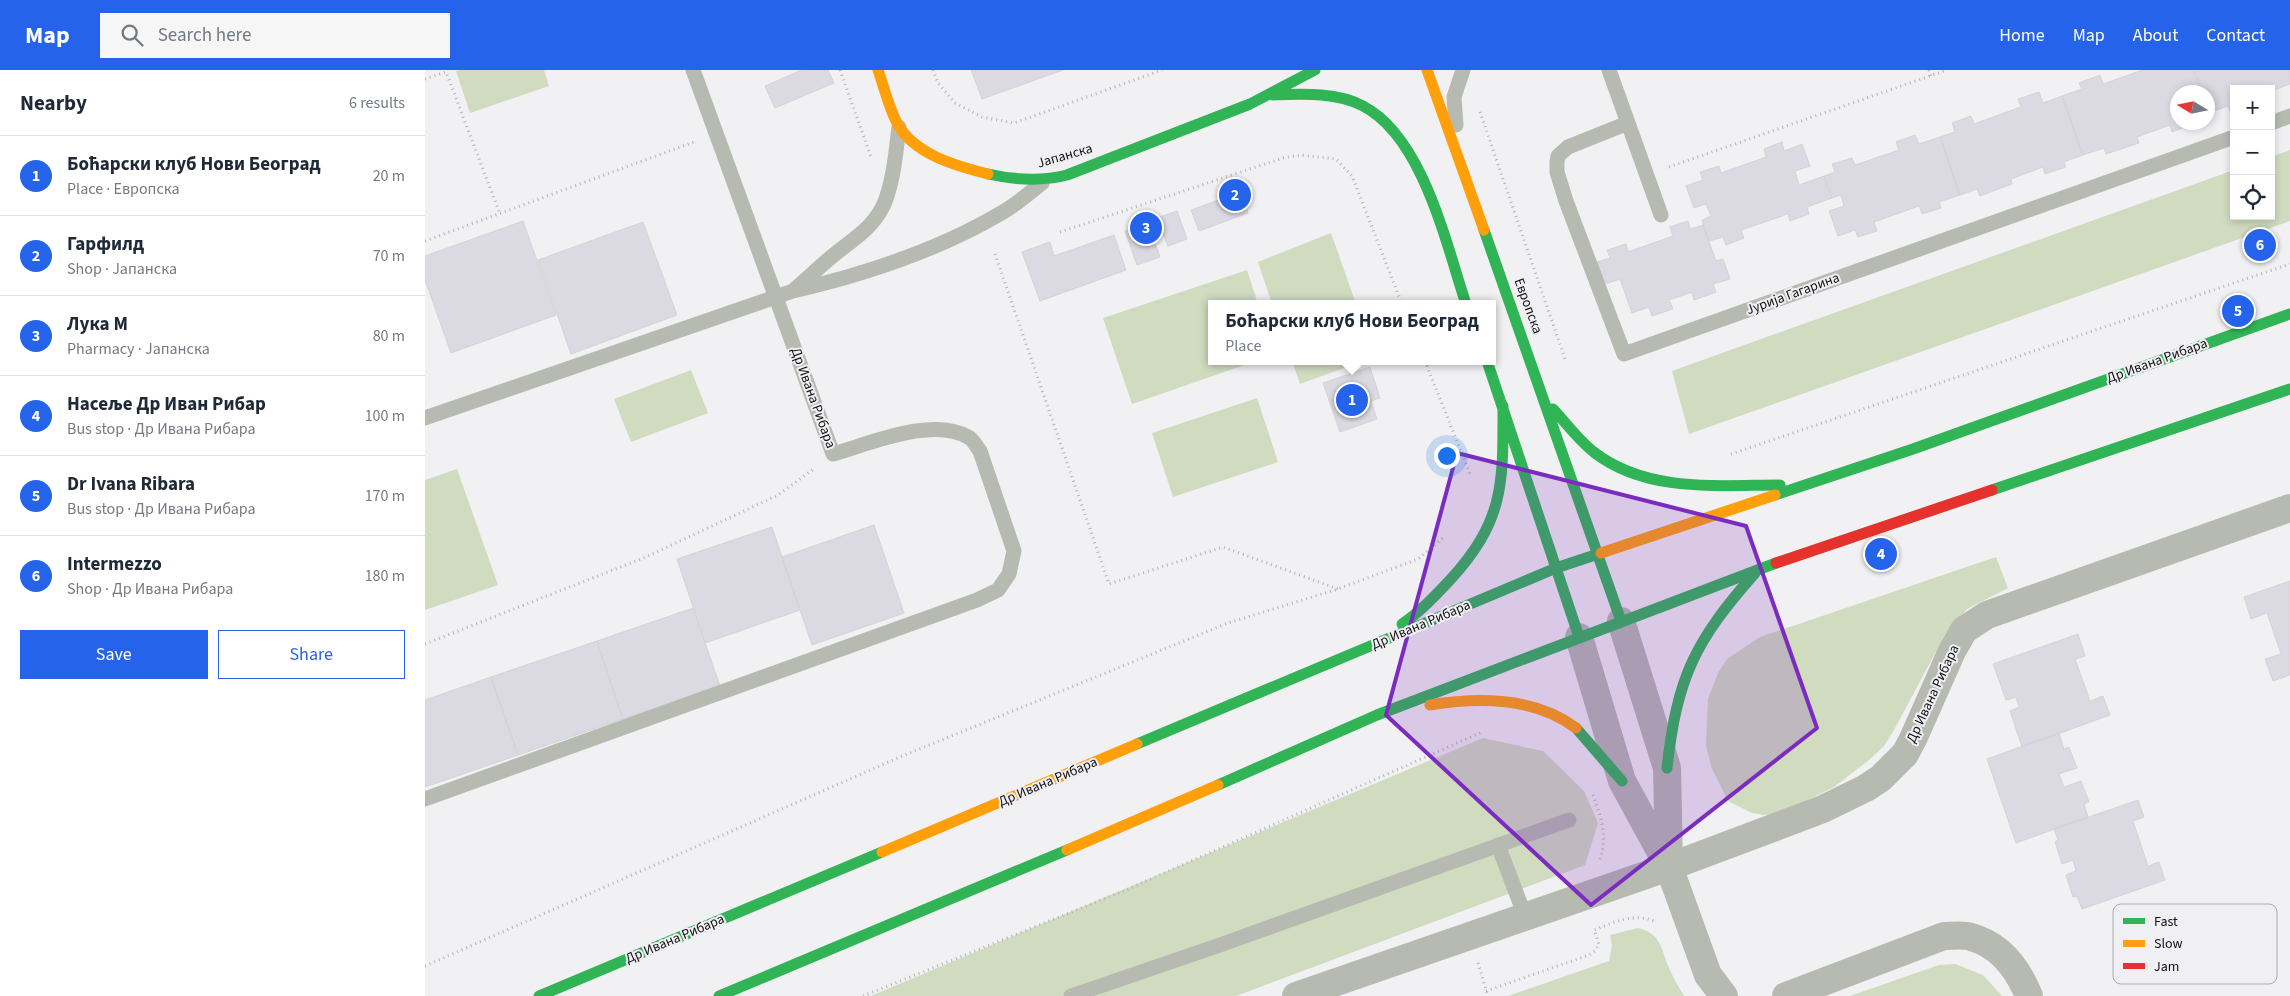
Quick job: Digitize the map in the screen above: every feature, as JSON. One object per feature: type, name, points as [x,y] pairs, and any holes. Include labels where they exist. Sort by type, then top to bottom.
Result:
[{"type":"main road","name":"Јапанска","points":[[878,70],[899,127],[915,143],[939,157],[970,170],[1017,180],[1046,180],[1083,169],[1271,95],[1315,70]]},
{"type":"main road","name":"Европска","points":[[1427,70],[1546,401],[1597,553]]},
{"type":"main road","name":"Јапанска","points":[[1271,95],[1295,94],[1339,98],[1363,107],[1384,121],[1400,140],[1418,168],[1465,300]]},
{"type":"main road","name":"Др Ивана Рибара","points":[[539,996],[1556,568],[1913,449],[2290,314]]},
{"type":"main road","points":[[1488,365],[1579,637]]},
{"type":"main road","points":[[719,996],[1138,820],[1377,715],[1759,568],[2290,389]]},
{"type":"main road","points":[[1546,401],[1595,453],[1622,469],[1652,479],[1683,484],[1801,485]]},
{"type":"main road","points":[[1364,649],[1417,615],[1467,562],[1488,530],[1499,494],[1503,457],[1503,406]]},
{"type":"main road","points":[[1597,553],[1621,621]]},
{"type":"main road","points":[[1667,768],[1671,728],[1680,687],[1696,648],[1724,607],[1759,568]]},
{"type":"main road","points":[[1377,715],[1442,703],[1484,700],[1543,710],[1568,722],[1585,737],[1622,781]]},
{"type":"street","name":"Др Ивана Рибара","points":[[1296,996],[1669,867],[1823,809],[1866,788],[1881,778],[1905,754],[1952,651],[1964,630],[1987,615],[2290,508]]},
{"type":"street","points":[[1621,621],[1667,768],[1669,867]]},
{"type":"street","points":[[1579,637],[1622,781],[1669,867],[1708,975],[1724,996]]},
{"type":"street","points":[[1786,996],[1944,936],[1969,936],[1988,944],[2006,957],[2021,977],[2029,996]]},
{"type":"lane","name":"Др Ивана Рибара","points":[[425,799],[977,600],[998,590],[1009,574],[1013,551],[980,451],[970,437],[954,430],[935,429],[907,433],[833,454],[693,70]]},
{"type":"lane","points":[[1458,156],[1454,97],[1463,70]]},
{"type":"lane","points":[[1609,70],[1661,216]]},
{"type":"lane","points":[[2275,122],[2290,116]]},
{"type":"lane","name":"Јурија Гагарина","points":[[1628,123],[1568,146],[1558,156],[1557,162],[1557,172],[1566,201],[1623,354],[2230,137]]},
{"type":"lane","points":[[793,291],[873,222],[886,200],[894,170],[899,127]]},
{"type":"lane","points":[[425,418],[793,291],[824,284],[923,250],[1005,211],[1046,180]]},
{"type":"lane","points":[[1071,996],[1172,962],[1569,820]]},
{"type":"lane","points":[[1498,845],[1525,916]]},
{"type":"path","points":[[840,70],[886,200]]},
{"type":"path","points":[[933,70],[938,83],[955,103],[982,118],[1014,123],[1162,70]]},
{"type":"path","points":[[1929,70],[1931,76]]},
{"type":"path","points":[[1646,176],[1947,70]]},
{"type":"path","points":[[425,79],[446,72],[500,214]]},
{"type":"path","points":[[1477,102],[1566,362]]},
{"type":"path","points":[[425,241],[716,133]]},
{"type":"path","points":[[1060,232],[1283,158],[1300,155],[1336,159],[1352,176],[1401,300]]},
{"type":"path","points":[[995,254],[1109,584],[1223,547],[1338,589]]},
{"type":"path","points":[[1723,457],[2290,264]]},
{"type":"path","points":[[1427,365],[1470,472],[1469,481]]},
{"type":"path","points":[[425,644],[646,557],[779,495],[833,454]]},
{"type":"path","points":[[425,966],[900,757],[1228,623],[1338,589],[1418,559],[1451,532]]},
{"type":"path","points":[[863,996],[1126,890],[1487,730]]},
{"type":"path","points":[[1591,790],[1602,817],[1603,826],[1601,856],[1598,864]]},
{"type":"path","points":[[1487,991],[1589,955],[1595,951],[1599,944],[1594,930],[1633,916],[1658,923],[1667,936],[1690,927]]},
{"type":"highlighted area","points":[[1457,453],[1746,526],[1817,728],[1591,905],[1386,715]]},
{"type":"green space","points":[[544,70],[549,86],[470,113],[456,71]]},
{"type":"green space","points":[[2290,150],[2290,221],[1689,434],[1672,371],[2230,171],[2230,220],[2275,220],[2275,156]]},
{"type":"green space","points":[[1331,233],[1355,300],[1271,300],[1258,262]]},
{"type":"green space","points":[[1247,270],[1257,300],[1208,300],[1208,365],[1244,365],[1132,404],[1103,318]]},
{"type":"green space","points":[[1293,365],[1352,365],[1300,384]]},
{"type":"green space","points":[[691,370],[708,413],[631,442],[614,399]]},
{"type":"green space","points":[[1257,398],[1278,462],[1173,497],[1152,433]]},
{"type":"green space","points":[[457,469],[498,585],[425,610],[425,480]]},
{"type":"green space","points":[[1996,557],[2008,588],[1967,609],[1946,633],[1894,730],[1884,746],[1869,760],[1834,787],[1780,814],[1763,815],[1752,813],[1728,801],[1712,769],[1706,746],[1708,699],[1718,673],[1727,659],[1760,637]]},
{"type":"green space","points":[[1483,738],[1543,751],[1584,791],[1598,823],[1585,865],[1236,996],[871,996]]},
{"type":"green space","points":[[1638,928],[1646,930],[1656,938],[1662,948],[1672,975],[1684,996],[1508,996],[1609,961],[1612,946],[1610,935]]},
{"type":"green space","points":[[1955,964],[1983,975],[2002,996],[1850,996],[1939,965]]},
{"type":"building","points":[[802,70],[828,70],[834,83],[775,108],[765,86]]},
{"type":"building","points":[[971,70],[1063,70],[982,99]]},
{"type":"building","points":[[2143,70],[2194,70],[2199,85],[2170,85],[2170,125],[2137,137],[2139,143],[2106,154],[2104,148],[2083,155],[2062,96],[2082,89],[2079,83],[2100,75],[2103,84]]},
{"type":"building","points":[[2194,70],[2290,70],[2290,84],[2275,90],[2275,85],[2230,85],[2230,111],[2228,106],[2215,111],[2215,85],[2199,85]]},
{"type":"building","points":[[2039,92],[2043,103],[2062,96],[2083,155],[2064,162],[2066,167],[2045,174],[2043,167],[2011,179],[2012,184],[1980,196],[1977,189],[1960,195],[1940,137],[1955,132],[1952,123],[1971,116],[1974,124],[2021,107],[2018,99]]},
{"type":"building","points":[[1915,135],[1919,144],[1940,137],[1960,195],[1939,202],[1941,208],[1922,214],[1919,206],[1874,222],[1877,231],[1858,237],[1855,230],[1838,236],[1829,211],[1844,206],[1841,195],[1832,198],[1824,176],[1835,172],[1832,164],[1852,158],[1855,165],[1899,150],[1896,142]]},
{"type":"building","points":[[1782,142],[1784,151],[1802,144],[1810,166],[1795,171],[1799,185],[1824,176],[1832,198],[1807,207],[1809,214],[1790,221],[1788,214],[1741,230],[1744,238],[1726,245],[1723,237],[1709,241],[1702,220],[1711,216],[1706,204],[1694,208],[1686,186],[1703,180],[1700,172],[1719,166],[1721,173],[1766,157],[1764,149]]},
{"type":"building","points":[[1241,192],[1248,213],[1199,231],[1191,210]]},
{"type":"building","points":[[1177,211],[1187,239],[1168,246],[1157,218]]},
{"type":"building","points":[[523,221],[556,315],[451,353],[425,280],[425,256]]},
{"type":"building","points":[[1688,221],[1690,229],[1703,225],[1716,261],[1723,259],[1730,279],[1713,284],[1716,292],[1694,300],[1692,292],[1669,300],[1673,309],[1652,316],[1649,307],[1632,313],[1620,279],[1605,284],[1597,262],[1610,258],[1607,250],[1626,244],[1628,252],[1673,236],[1670,227]]},
{"type":"building","points":[[643,222],[677,315],[571,354],[538,260]]},
{"type":"building","points":[[1148,223],[1160,257],[1137,265],[1125,231]]},
{"type":"building","points":[[1114,235],[1126,270],[1040,301],[1022,252],[1050,242],[1054,256]]},
{"type":"building","points":[[1370,367],[1380,398],[1371,401],[1377,419],[1340,432],[1323,383]]},
{"type":"building","points":[[874,525],[904,613],[812,645],[782,557]]},
{"type":"building","points":[[772,527],[800,610],[705,643],[677,559]]},
{"type":"building","points":[[2290,581],[2290,675],[2273,681],[2265,659],[2281,654],[2267,613],[2251,619],[2244,597]]},
{"type":"building","points":[[693,608],[720,686],[623,719],[597,641]]},
{"type":"building","points":[[2078,634],[2085,656],[2075,659],[2090,701],[2103,696],[2110,715],[2022,747],[2010,711],[2019,707],[2016,697],[2006,700],[1993,664]]},
{"type":"building","points":[[597,641],[623,719],[518,755],[491,677]]},
{"type":"building","points":[[491,677],[518,755],[425,787],[425,700]]},
{"type":"building","points":[[2059,733],[2064,749],[2069,747],[2077,768],[2059,774],[2064,787],[2081,781],[2089,802],[2084,804],[2088,817],[2016,843],[1987,759]]},
{"type":"building","points":[[2138,800],[2144,817],[2133,821],[2148,866],[2159,862],[2165,880],[2082,909],[2077,896],[2073,897],[2066,875],[2076,871],[2073,860],[2062,864],[2055,842],[2058,840],[2054,829]]},
{"type":"traffic: fast","points":[[988,174],[1027,179],[1047,179],[1067,175],[1250,104],[1315,70]]},
{"type":"traffic: fast","points":[[1273,95],[1296,94],[1342,98],[1363,106],[1384,121],[1402,142],[1417,166],[1440,223],[1465,300]]},
{"type":"traffic: fast","points":[[1484,230],[1621,621]]},
{"type":"traffic: fast","points":[[1775,495],[1913,449],[2290,314]]},
{"type":"traffic: fast","points":[[1488,365],[1579,637]]},
{"type":"traffic: fast","points":[[1992,490],[2290,389]]},
{"type":"traffic: fast","points":[[1402,624],[1421,609],[1450,580],[1468,558],[1491,519],[1501,479],[1503,406]]},
{"type":"traffic: fast","points":[[1553,409],[1578,438],[1595,453],[1616,466],[1638,475],[1660,481],[1684,484],[1780,485]]},
{"type":"traffic: fast","points":[[1137,744],[1556,568],[1601,553]]},
{"type":"traffic: fast","points":[[1218,785],[1377,715],[1776,563]]},
{"type":"traffic: fast","points":[[1667,768],[1677,709],[1683,684],[1692,662],[1717,619],[1755,573]]},
{"type":"traffic: fast","points":[[1576,728],[1622,781]]},
{"type":"traffic: fast","points":[[719,996],[1067,850]]},
{"type":"traffic: fast","points":[[539,996],[882,852]]},
{"type":"traffic: slow","points":[[878,70],[896,121],[913,142],[936,157],[988,174]]},
{"type":"traffic: slow","points":[[1427,70],[1484,230]]},
{"type":"traffic: slow","points":[[1601,553],[1775,495]]},
{"type":"traffic: slow","points":[[1430,705],[1468,701],[1506,702],[1543,710],[1576,728]]},
{"type":"traffic: slow","points":[[882,852],[1137,744]]},
{"type":"traffic: slow","points":[[1067,850],[1218,785]]},
{"type":"traffic: jam","points":[[1776,563],[1992,490]]},
{"type":"place","name":"Гарфилд","points":[[1235,195]]},
{"type":"place","name":"Лука М","points":[[1146,228]]},
{"type":"place","name":"Intermezzo","points":[[2260,245]]},
{"type":"place","name":"Dr Ivana Ribara","points":[[2238,311]]},
{"type":"place","name":"Боћарски клуб Нови Београд","points":[[1352,400]]},
{"type":"place","name":"Насеље Др Иван Рибар","points":[[1881,554]]}]
